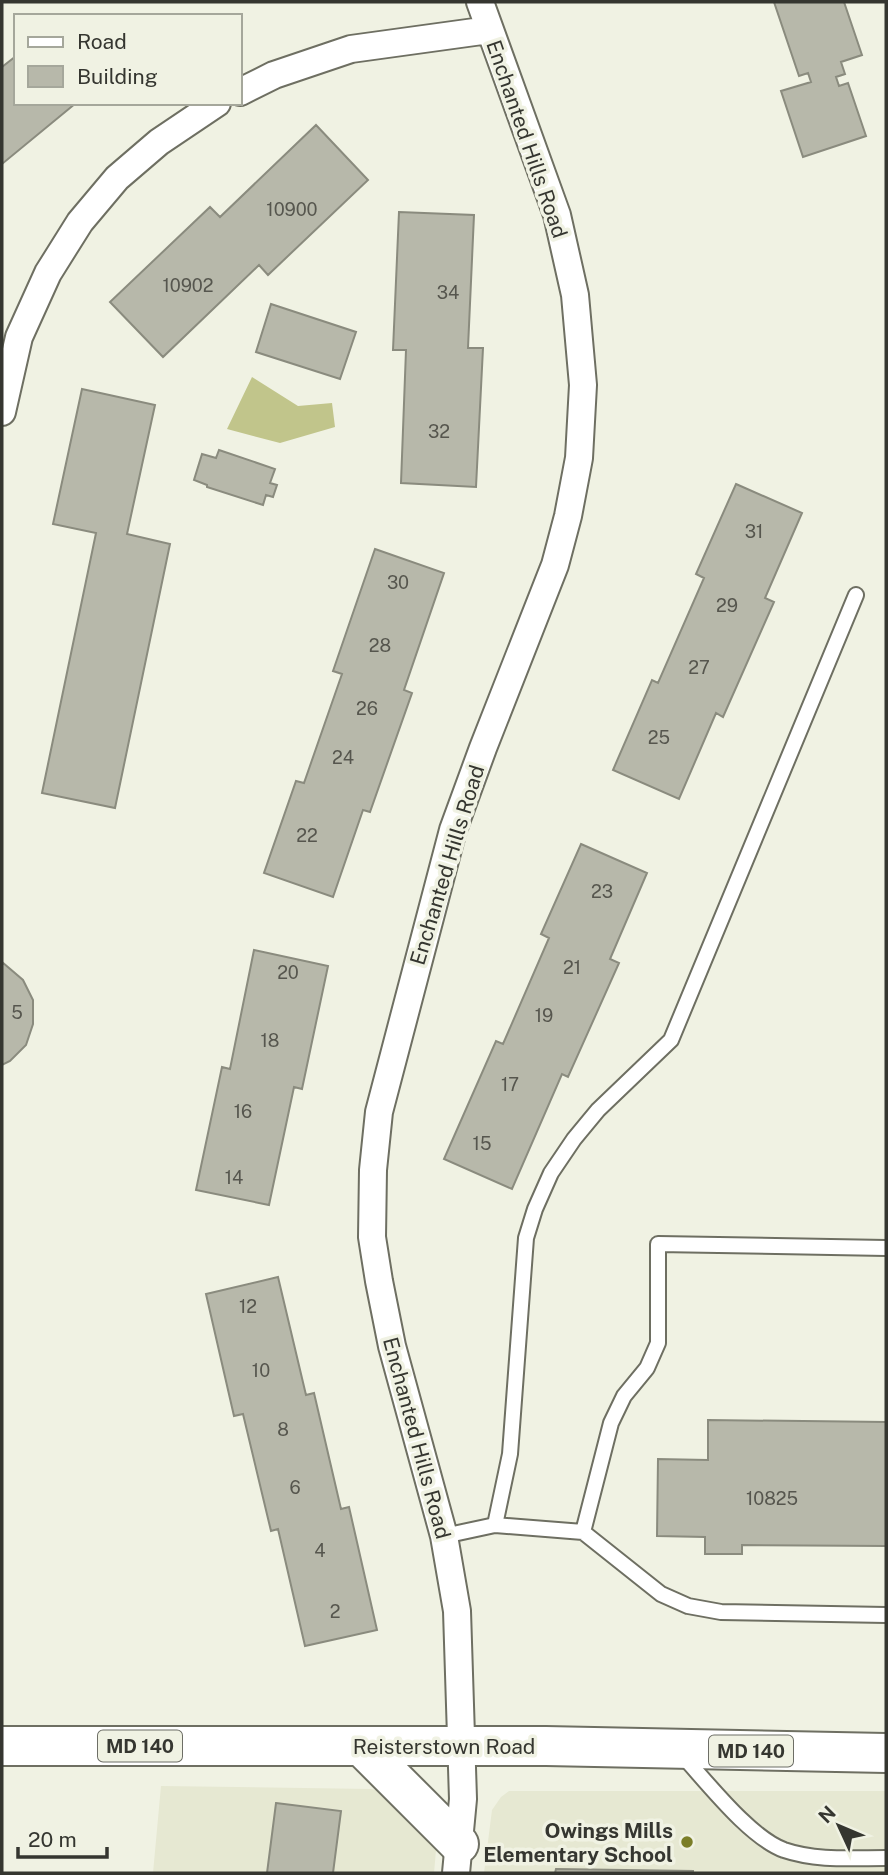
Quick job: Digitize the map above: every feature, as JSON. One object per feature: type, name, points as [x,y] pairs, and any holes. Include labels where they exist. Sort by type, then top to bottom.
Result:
[{"type":"main road","name":"Reisterstown Road","points":[[2,1746],[361,1746],[886,1753]]},
{"type":"main road","points":[[361,1746],[457,1859]]},
{"type":"street","name":"Enchanted Hills Road","points":[[457,1859],[463,1799],[457,1611],[444,1536],[393,1346],[379,1281],[372,1237],[373,1170],[379,1112],[453,830],[558,553],[568,516],[579,458],[583,385],[575,295],[557,215],[480,2]]},
{"type":"street","points":[[242,91],[274,75],[351,49],[489,30]]},
{"type":"street","points":[[2,412],[19,337],[48,272],[80,222],[117,178],[159,142],[214,105]]},
{"type":"lane","points":[[495,1525],[510,1454],[526,1238],[535,1209],[551,1173],[597,1110],[671,1041],[856,595]]},
{"type":"lane","points":[[583,1532],[611,1423],[624,1396],[647,1368],[658,1343],[658,1244],[886,1248]]},
{"type":"lane","points":[[444,1536],[495,1525],[583,1532],[661,1594],[688,1606],[721,1612],[886,1615]]},
{"type":"lane","points":[[677,1751],[753,1831],[770,1843],[791,1852],[821,1858],[886,1858]]},
{"type":"shaded area","points":[[252,377],[298,406],[332,403],[335,427],[280,443],[227,429]]},
{"type":"shaded area","points":[[161,1786],[371,1789],[391,1793],[423,1825],[436,1850],[434,1873],[153,1873]]},
{"type":"shaded area","name":"Owings Mills Elementary School","points":[[509,1791],[886,1791],[886,1873],[484,1873],[492,1810]]},
{"type":"building","points":[[774,2],[844,2],[862,55],[841,62],[845,74],[836,77],[839,86],[848,83],[866,136],[803,157],[781,91],[811,82],[808,73],[799,76]]},
{"type":"building","points":[[14,58],[14,105],[74,105],[2,164],[2,67]]},
{"type":"building","points":[[316,125],[368,180],[268,275],[259,265],[163,357],[110,302],[210,207],[220,217]]},
{"type":"building","points":[[399,212],[474,215],[468,348],[483,348],[476,487],[401,483],[406,350],[393,350]]},
{"type":"building","points":[[271,304],[356,332],[340,379],[256,352]]},
{"type":"building","points":[[82,389],[155,405],[127,534],[170,544],[115,808],[42,793],[96,533],[53,524]]},
{"type":"building","points":[[219,450],[275,469],[270,483],[277,485],[273,497],[266,495],[263,505],[207,487],[194,480],[202,454],[216,458]]},
{"type":"building","points":[[736,484],[802,513],[765,598],[774,602],[723,717],[716,713],[679,799],[613,770],[652,680],[658,683],[704,578],[696,574]]},
{"type":"building","points":[[375,549],[444,573],[404,690],[412,693],[370,812],[363,810],[333,897],[264,873],[296,781],[304,783],[342,674],[333,671]]},
{"type":"building","points":[[581,844],[647,873],[610,959],[619,963],[568,1077],[562,1074],[512,1189],[444,1159],[496,1041],[503,1044],[549,938],[541,934]]},
{"type":"building","points":[[254,950],[328,966],[302,1089],[294,1087],[269,1205],[196,1190],[222,1067],[230,1069]]},
{"type":"building","points":[[2,962],[23,980],[33,1000],[33,1024],[26,1045],[2,1065]]},
{"type":"building","points":[[278,1277],[306,1395],[314,1393],[341,1509],[349,1507],[377,1630],[305,1646],[278,1529],[271,1531],[243,1414],[234,1416],[206,1294]]},
{"type":"building","points":[[708,1420],[886,1422],[886,1546],[742,1545],[742,1554],[705,1554],[705,1537],[657,1536],[658,1459],[708,1460]]},
{"type":"building","points":[[276,1803],[341,1811],[333,1873],[267,1873]]},
{"type":"building","points":[[556,1869],[693,1871],[693,1873],[555,1873]]},
{"type":"place","name":"Owings Mills Elementary School","points":[[687,1842]]}]
